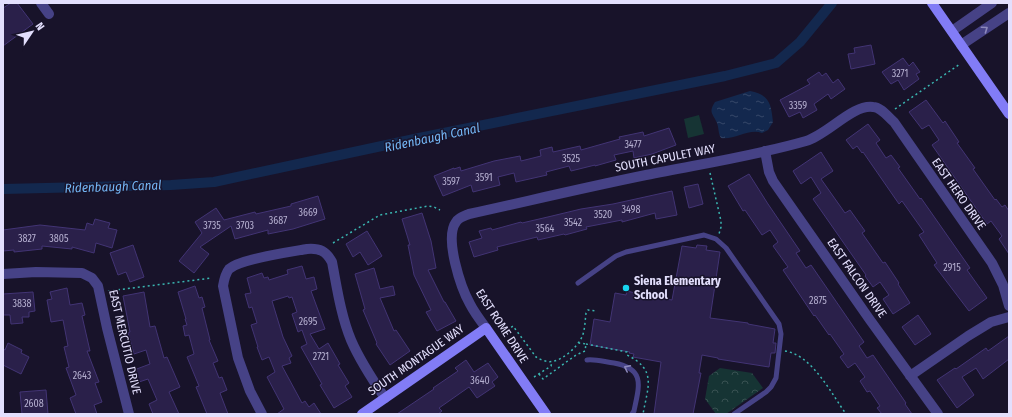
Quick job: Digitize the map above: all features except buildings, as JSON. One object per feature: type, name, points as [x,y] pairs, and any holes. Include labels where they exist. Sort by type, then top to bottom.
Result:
[{"type":"street","points":[[41,3],[49,14]]},
{"type":"street","points":[[932,3],[1009,114]]},
{"type":"street","points":[[952,31],[992,3]]},
{"type":"street","points":[[961,45],[1009,13]]},
{"type":"street","name":"SOUTH CAPULET WAY","points":[[456,222],[469,214],[764,151],[808,140],[832,128],[854,112],[864,107],[874,106]]},
{"type":"street","name":"EAST HERO DRIVE","points":[[874,106],[894,122],[992,263],[1003,285],[1009,306]]},
{"type":"street","name":"EAST FALCON DRIVE","points":[[764,151],[773,182],[938,414]]},
{"type":"street","name":"EAST ROME DRIVE","points":[[456,222],[452,232],[452,242],[459,281],[470,304],[546,414]]},
{"type":"street","points":[[262,414],[250,391],[238,358],[223,286],[224,277],[228,271],[240,263],[307,249],[315,248],[322,250],[332,262],[350,338],[364,366],[385,398]]},
{"type":"street","name":"EAST MERCUTIO DRIVE","points":[[3,274],[36,272],[82,273],[92,278],[98,286],[129,414]]},
{"type":"street","points":[[910,376],[991,322],[1009,317]]},
{"type":"street","name":"SOUTH MONTAGUE WAY","points":[[362,414],[486,328]]},
{"type":"lane","points":[[578,283],[616,256],[626,252],[704,235],[716,239],[726,248],[779,324],[781,334],[776,378],[771,387],[734,414]]},
{"type":"lane","points":[[587,360],[594,359],[625,365],[636,373],[638,388],[634,411],[632,414]]},
{"type":"path","points":[[895,108],[960,64]]},
{"type":"path","points":[[710,172],[721,221],[721,228],[716,239]]},
{"type":"path","points":[[333,243],[380,215],[428,206],[440,210]]},
{"type":"path","points":[[106,291],[212,278]]},
{"type":"path","points":[[503,333],[513,326],[536,357],[541,360],[552,362],[558,360],[579,343],[582,336],[584,316],[588,310],[596,311]]},
{"type":"path","points":[[539,374],[542,379],[576,355],[585,351],[586,344],[579,343]]},
{"type":"path","points":[[779,350],[797,354],[809,363],[846,414]]},
{"type":"path","points":[[534,377],[551,366],[552,362]]},
{"type":"green space","points":[[699,115],[704,134],[688,138],[684,119]]},
{"type":"green space","points":[[720,368],[752,373],[763,388],[726,414],[716,414],[705,399],[709,376]]},
{"type":"water","points":[[750,91],[766,98],[770,105],[773,122],[768,130],[762,133],[752,132],[721,138],[712,111],[715,102]]},
{"type":"waterway","name":"Ridenbaugh Canal","points":[[3,189],[171,185],[214,182],[419,138],[725,76],[776,63],[800,42],[832,3]]},
{"type":"place","name":"Siena Elementary School","points":[[626,288]]}]
